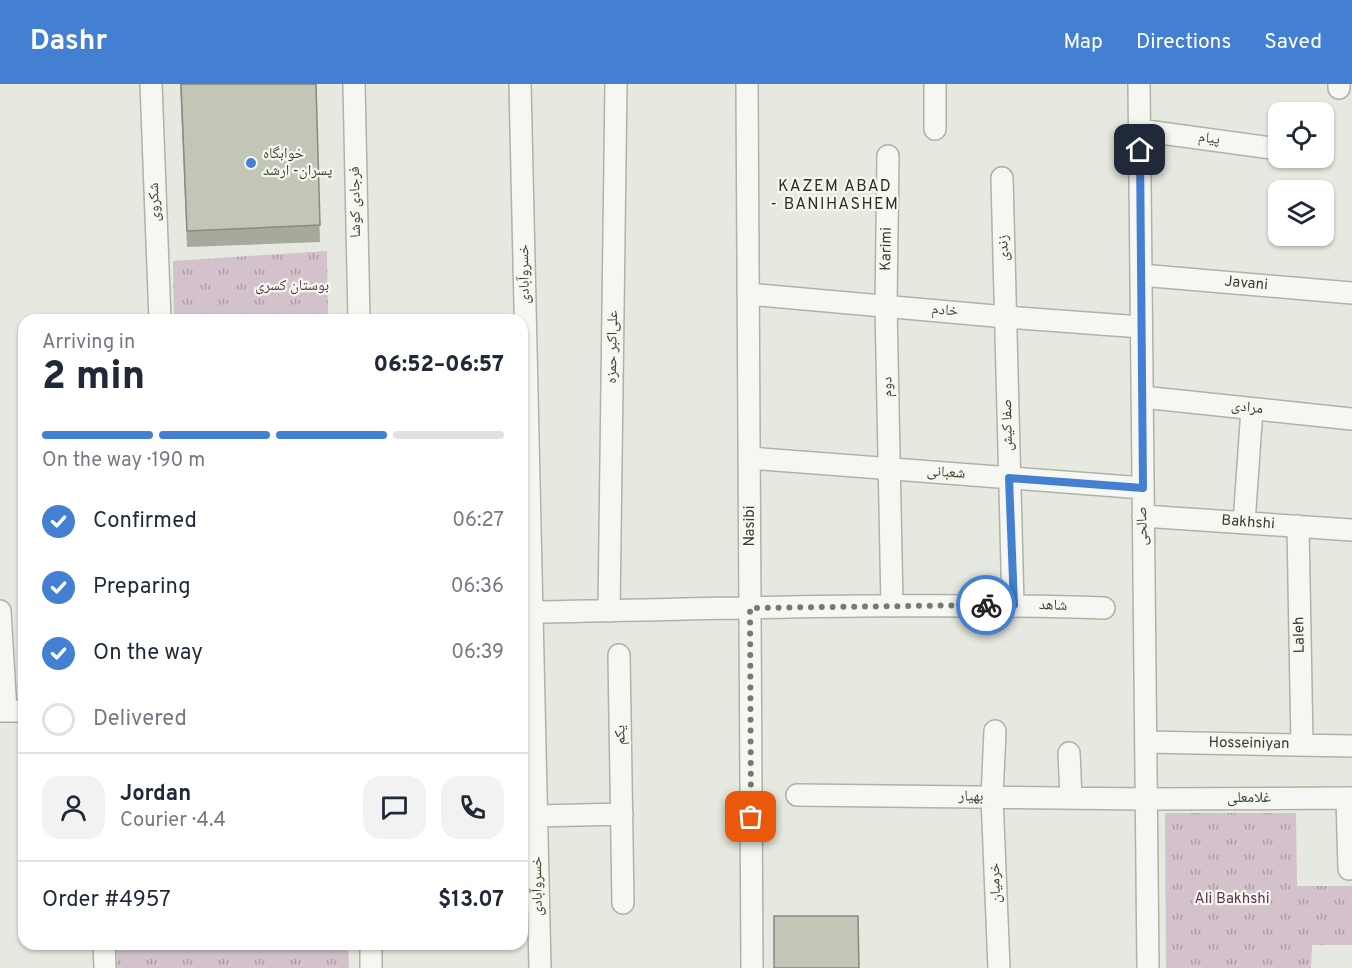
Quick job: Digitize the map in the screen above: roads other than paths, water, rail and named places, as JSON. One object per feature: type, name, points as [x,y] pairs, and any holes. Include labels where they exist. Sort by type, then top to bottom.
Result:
[{"type":"street","name":"شکروی","points":[[151,84],[160,314]]},
{"type":"street","name":"فرجادی کوشا","points":[[354,84],[359,314]]},
{"type":"street","name":"خسروآبادی","points":[[520,84],[525,314]]},
{"type":"street","name":"علی‌اکبر حمزه","points":[[609,611],[616,84]]},
{"type":"street","name":"Nasibi","points":[[747,84],[752,968]]},
{"type":"street","points":[[935,84],[935,129]]},
{"type":"street","points":[[1130,84],[1139,84]]},
{"type":"street","name":"صالحی","points":[[1139,84],[1148,968]]},
{"type":"street","name":"پیام","points":[[1139,130],[1268,148]]},
{"type":"street","name":"Karimi","points":[[886,306],[888,156]]},
{"type":"street","name":"زندی","points":[[1002,178],[1006,317]]},
{"type":"street","name":"Javani","points":[[1141,275],[1352,292]]},
{"type":"street","name":"خادم","points":[[748,294],[1141,327]]},
{"type":"street","name":"دوم","points":[[886,306],[892,606]]},
{"type":"street","name":"صفا کیش","points":[[1006,317],[1014,605]]},
{"type":"street","name":"مرادی","points":[[1142,397],[1352,419]]},
{"type":"street","points":[[1244,523],[1252,409]]},
{"type":"street","name":"خسروآبادی","points":[[528,436],[540,968]]},
{"type":"street","name":"شعبانی","points":[[749,458],[1143,488]]},
{"type":"street","name":"Bakhshi","points":[[1143,516],[1352,530]]},
{"type":"street","name":"Laleh","points":[[1298,526],[1302,745]]},
{"type":"street","name":"شاهد","points":[[532,612],[1014,605],[1104,608]]},
{"type":"street","points":[[0,611],[10,711]]},
{"type":"street","name":"یکم","points":[[620,655],[623,903]]},
{"type":"street","name":"خرمیان","points":[[995,731],[992,797],[999,968]]},
{"type":"street","name":"Hosseiniyan","points":[[1146,742],[1352,746]]},
{"type":"street","points":[[1069,753],[1071,798]]},
{"type":"street","name":"بهیار","points":[[797,795],[1146,799]]},
{"type":"street","points":[[1349,798],[1349,869]]},
{"type":"street","name":"غلامعلی","points":[[1146,799],[1349,798]]},
{"type":"street","points":[[537,816],[622,814]]},
{"type":"street","points":[[104,950],[105,968]]},
{"type":"street","points":[[371,950],[371,968]]},
{"type":"place","name":"خوابگاه پسران- ارشد","points":[[251,163]]},
{"type":"district","name":"KAZEM ABAD - BANIHASHEM","points":[[835,196]]},
{"type":"park label","name":"بوستان کسری","points":[[292,286]]},
{"type":"park label","name":"Ali Bakhshi","points":[[1232,899]]}]
